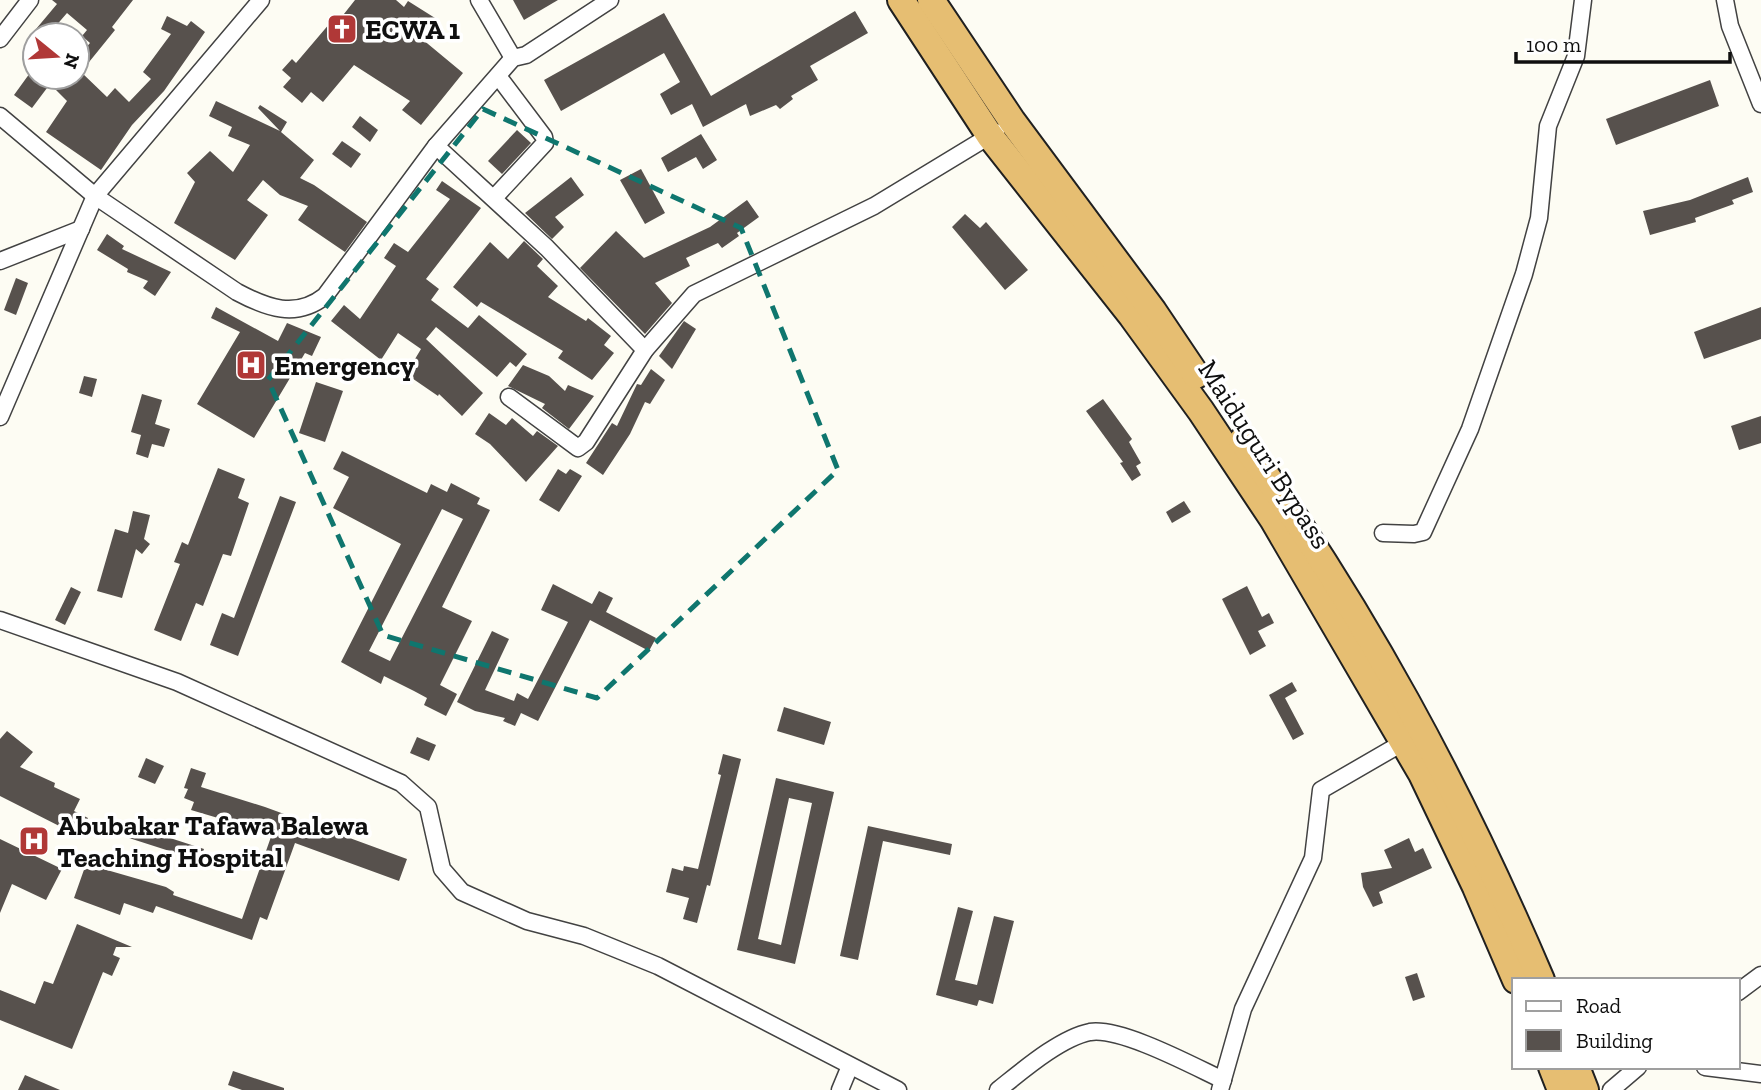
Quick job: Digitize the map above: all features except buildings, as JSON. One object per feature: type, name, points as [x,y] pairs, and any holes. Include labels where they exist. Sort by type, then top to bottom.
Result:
[{"type":"highway","name":"Maiduguri Bypass","points":[[901,0],[990,136],[1132,316],[1201,411],[1273,519],[1404,742],[1470,874],[1515,978]]},
{"type":"highway","name":"Maiduguri Bypass","points":[[931,0],[1012,121],[1153,311],[1349,599],[1453,786],[1492,865],[1540,978]]},
{"type":"highway","points":[[1553,1069],[1561,1090]]},
{"type":"highway","points":[[1577,1069],[1585,1090]]},
{"type":"street","points":[[0,39],[30,0]]},
{"type":"street","points":[[0,417],[95,196],[261,0]]},
{"type":"street","points":[[479,0],[513,58]]},
{"type":"street","points":[[0,117],[95,196],[237,292],[260,304],[293,311],[315,304],[325,296],[436,146],[513,58],[526,55],[610,0]]},
{"type":"street","points":[[1383,533],[1423,532],[1470,429],[1535,236],[1543,188],[1548,126],[1576,56],[1583,0]]},
{"type":"street","points":[[1725,0],[1730,26],[1761,104]]},
{"type":"street","points":[[494,198],[545,144],[544,137],[498,76]]},
{"type":"street","points":[[509,397],[578,448],[586,442],[645,350],[694,294],[874,206],[1012,121]]},
{"type":"street","points":[[436,146],[547,248],[645,350]]},
{"type":"street","points":[[0,261],[81,229]]},
{"type":"street","points":[[0,620],[177,682],[401,783],[428,807],[442,869],[462,892],[527,921],[584,936],[659,966],[898,1090]]},
{"type":"street","points":[[998,1090],[1029,1065],[1091,1032],[1129,1039],[1222,1085],[1243,1009],[1313,858],[1321,790],[1404,742]]},
{"type":"street","points":[[1740,991],[1761,975]]},
{"type":"street","points":[[840,1090],[850,1066]]},
{"type":"street","points":[[1611,1090],[1636,1069]]},
{"type":"street","points":[[1721,1069],[1761,1074]]},
{"type":"highlighted area","points":[[483,109],[741,228],[838,470],[597,698],[383,635],[268,380]]},
{"type":"place","name":"ECWA 1","points":[[342,29]]},
{"type":"place","name":"Emergency","points":[[251,365]]},
{"type":"place","name":"Abubakar Tafawa Balewa Teaching Hospital","points":[[34,841]]}]
